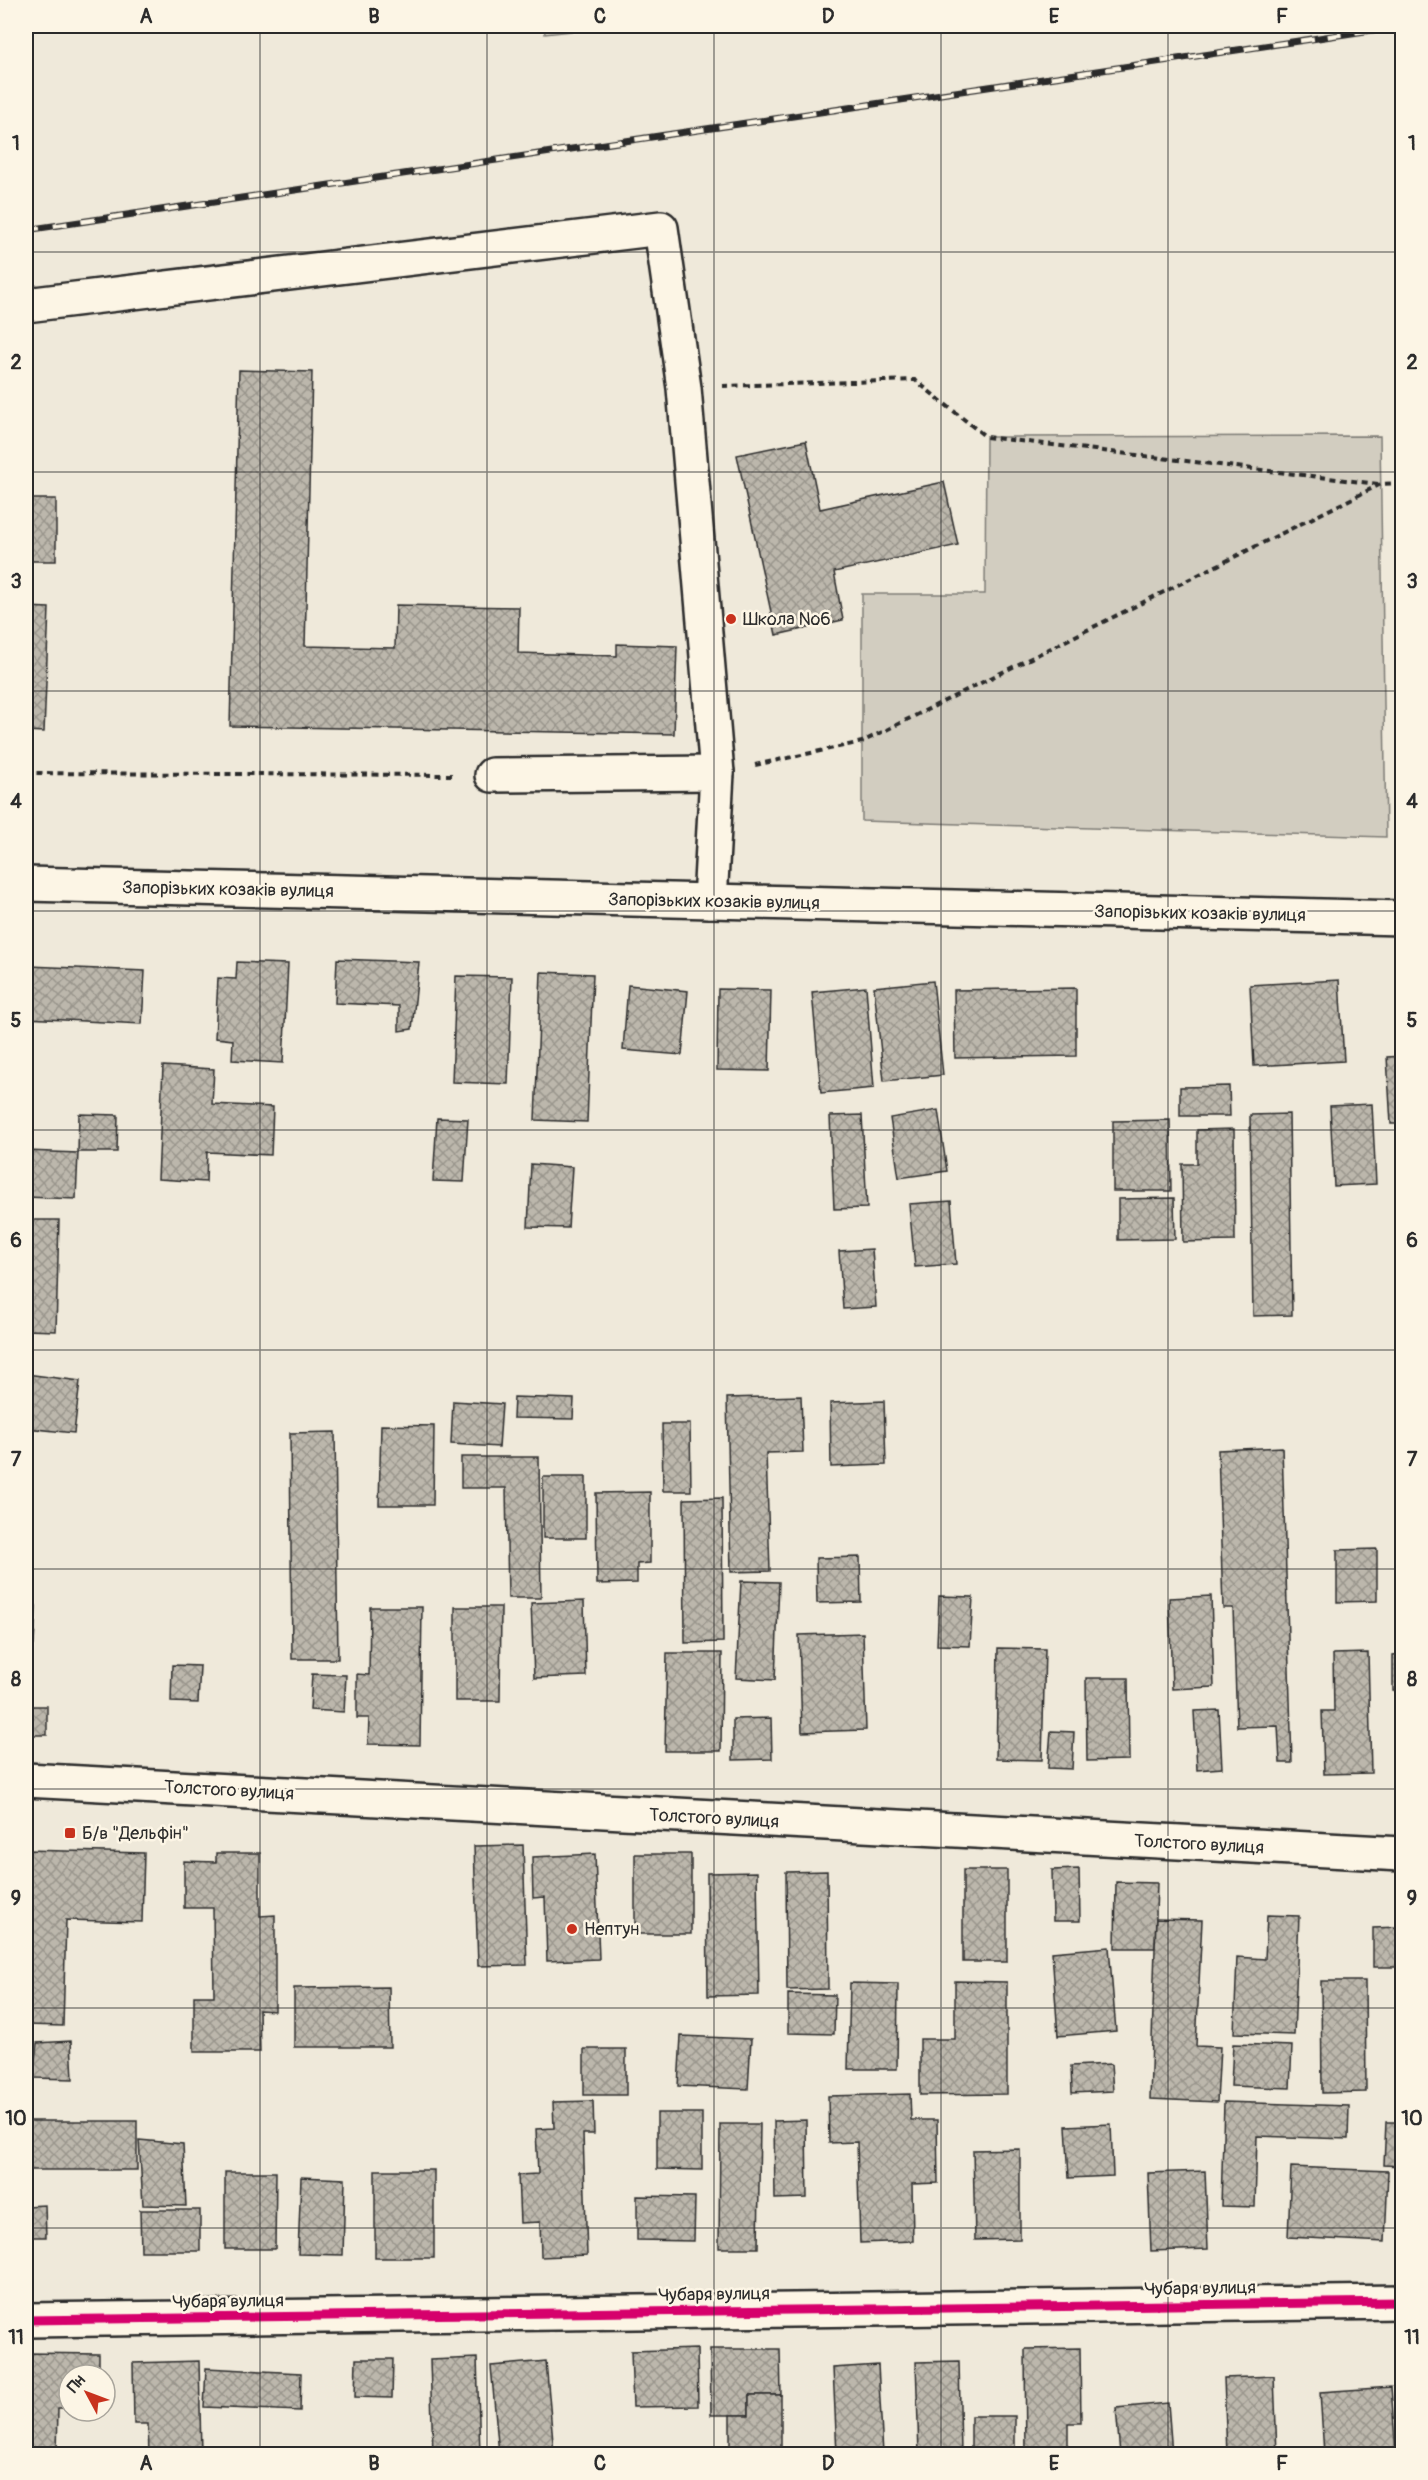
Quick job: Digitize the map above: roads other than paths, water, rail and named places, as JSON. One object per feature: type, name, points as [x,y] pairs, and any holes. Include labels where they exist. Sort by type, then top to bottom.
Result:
[{"type":"main road","points":[[26,305],[661,228],[684,388],[717,773],[710,901]]},
{"type":"main road","points":[[492,775],[717,773]]},
{"type":"main road","name":"Запорізьких козаків вулиця","points":[[26,884],[1402,918]]},
{"type":"main road","name":"Толстого вулиця","points":[[26,1780],[1402,1854]]},
{"type":"main road","name":"Чубаря вулиця","points":[[26,2320],[1402,2302]]},
{"type":"railway","points":[[26,230],[1399,26]]},
{"type":"place","name":"Школа №6","points":[[731,619]]},
{"type":"place","name":"Б/в \"Дельфін\"","points":[[70,1833]]},
{"type":"place","name":"Нептун","points":[[572,1929]]}]
